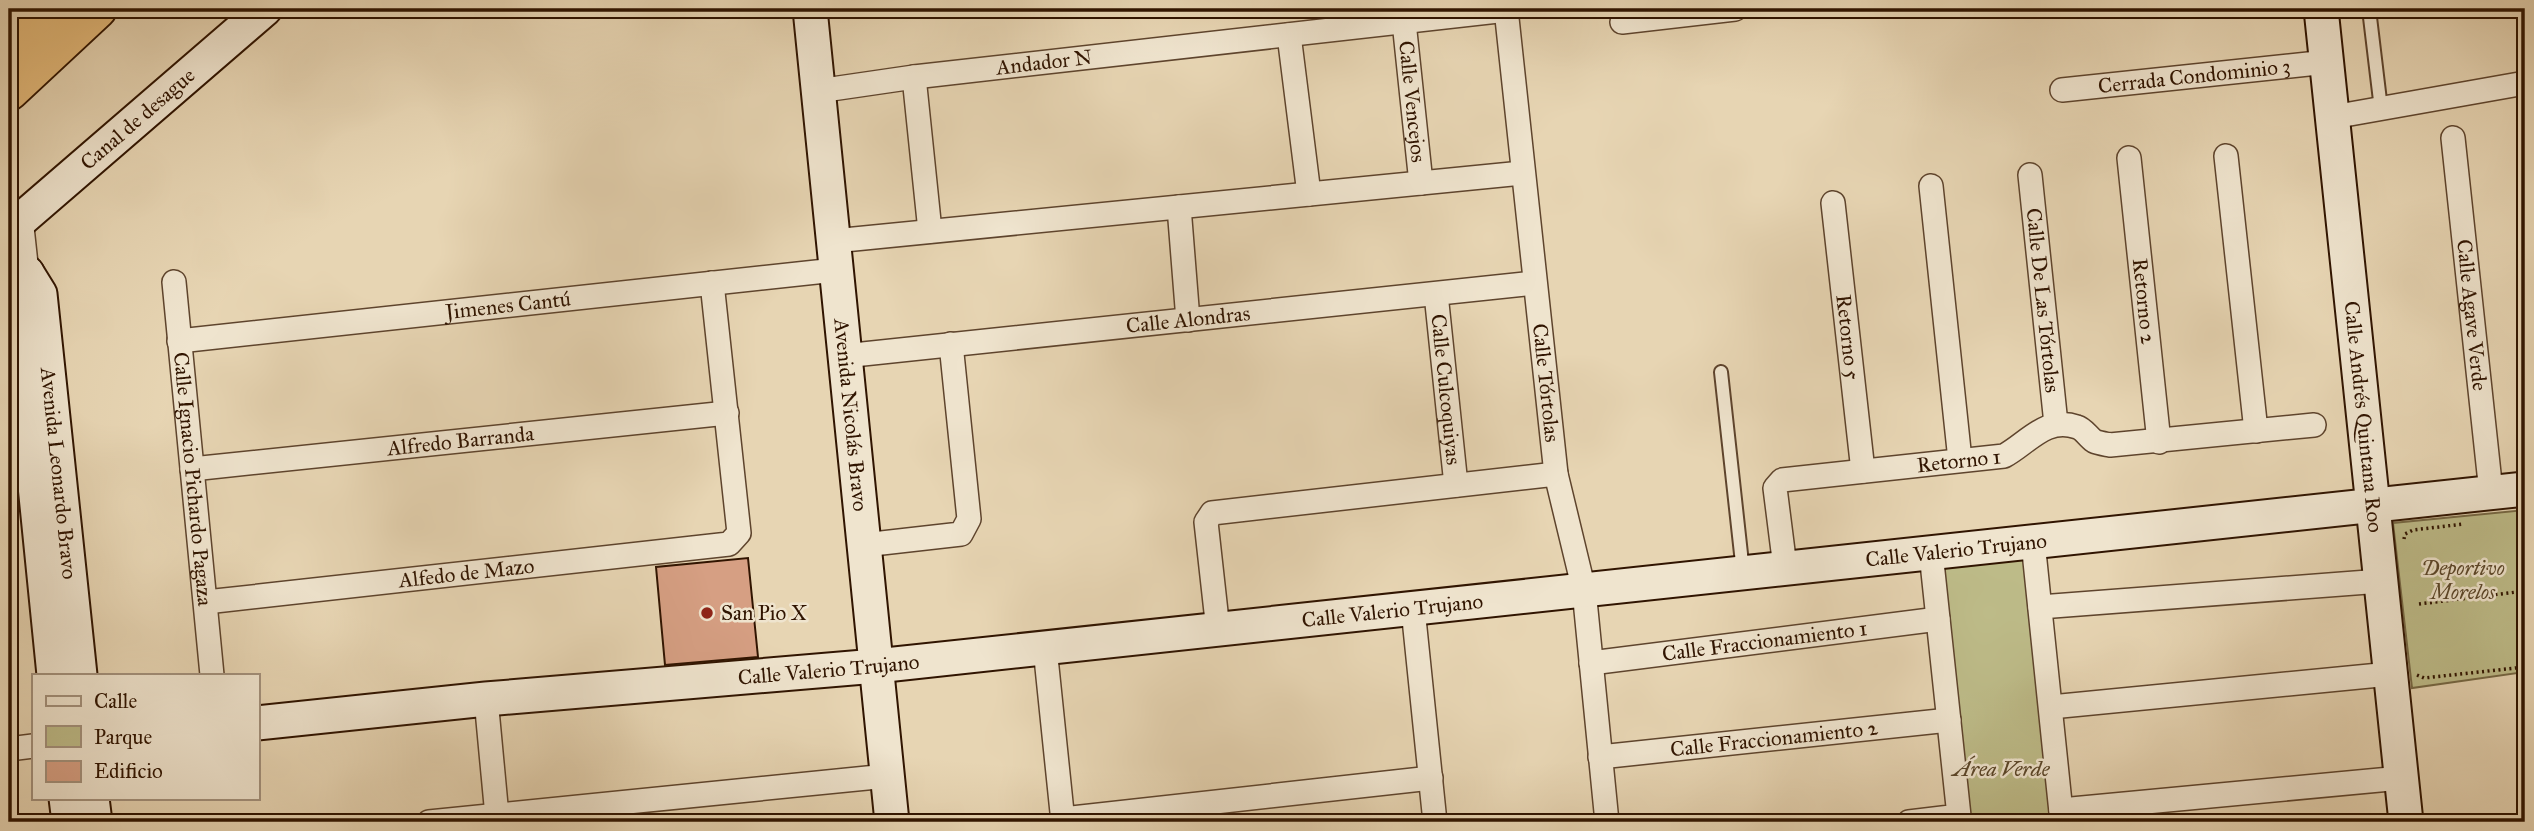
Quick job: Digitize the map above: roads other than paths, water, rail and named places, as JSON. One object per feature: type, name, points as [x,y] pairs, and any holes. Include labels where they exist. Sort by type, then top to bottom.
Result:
[{"type":"highway","points":[[9,54],[58,9]]},
{"type":"highway","points":[[9,91],[97,9]]},
{"type":"street","name":"Canal de desague","points":[[15,224],[265,9]]},
{"type":"street","name":"Avenida Nicolás Bravo","points":[[810,9],[892,822]]},
{"type":"street","name":"Andador N","points":[[914,77],[1506,9]]},
{"type":"street","name":"Calle Tórtolas","points":[[1506,9],[1556,474],[1584,590],[1607,822]]},
{"type":"street","points":[[1622,22],[1735,9]]},
{"type":"street","name":"Calle Andrés Quintana Roo","points":[[2321,9],[2381,581],[2403,672],[2401,778],[2406,822]]},
{"type":"street","name":"Calle Vencejos","points":[[1404,22],[1421,183]]},
{"type":"street","points":[[1289,35],[1309,194]]},
{"type":"street","name":"Cerrada Condominio 3","points":[[2062,90],[2327,62]]},
{"type":"street","points":[[818,91],[914,77],[930,231]]},
{"type":"street","points":[[2333,117],[2525,83]]},
{"type":"street","name":"Calle Agave Verde","points":[[2453,138],[2491,492]]},
{"type":"street","points":[[2226,156],[2256,431]]},
{"type":"street","name":"Retorno 2","points":[[2129,159],[2159,442]]},
{"type":"street","points":[[835,255],[930,231],[1522,173]]},
{"type":"street","name":"Calle De Las Tórtolas","points":[[2030,176],[2056,424]]},
{"type":"street","points":[[1931,186],[1960,460]]},
{"type":"street","name":"Retorno 5","points":[[1833,203],[1863,471]]},
{"type":"street","points":[[1178,207],[1188,320]]},
{"type":"street","name":"Avenida Leonardo Bravo","points":[[15,224],[27,273],[40,294],[80,674]]},
{"type":"street","name":"Jimenes Cantú","points":[[179,341],[712,283],[835,255]]},
{"type":"street","name":"Avenida Leonardo Bravo","points":[[27,273],[16,296],[54,674]]},
{"type":"street","name":"Calle Ignacio Pichardo Pagaza","points":[[174,282],[212,674]]},
{"type":"street","points":[[712,283],[727,414]]},
{"type":"street","name":"Calle Alondras","points":[[844,356],[1534,283]]},
{"type":"street","name":"Calle Culcoquiyas","points":[[1436,294],[1456,485]]},
{"type":"street","points":[[864,545],[961,534],[969,519],[951,344]]},
{"type":"street","name":"Alfredo Barranda","points":[[192,469],[727,414]]},
{"type":"street","name":"Alfedo de Mazo","points":[[206,602],[729,544],[739,533],[727,414]]},
{"type":"street","points":[[2056,424],[2079,427],[2095,441],[2110,446],[2314,425]]},
{"type":"street","name":"Retorno 1","points":[[1785,567],[1775,488],[1782,480],[2004,456],[2022,447],[2038,430],[2056,424]]},
{"type":"street","points":[[1218,630],[1206,522],[1212,513],[1556,474]]},
{"type":"street","name":"Calle Valerio Trujano","points":[[259,723],[486,699],[876,666],[2525,489]]},
{"type":"street","points":[[2033,542],[2062,816],[2401,778]]},
{"type":"street","points":[[1909,822],[1959,816],[1931,553]]},
{"type":"street","points":[[2040,607],[2381,581]]},
{"type":"street","points":[[1413,609],[1431,778],[1431,822]]},
{"type":"street","name":"Calle Fraccionamiento 1","points":[[1591,663],[1938,619]]},
{"type":"street","points":[[1045,648],[1063,820],[1431,778]]},
{"type":"street","points":[[2050,707],[2403,672]]},
{"type":"street","points":[[486,699],[497,816]]},
{"type":"street","name":"Calle Fraccionamiento 2","points":[[1600,757],[1949,720]]},
{"type":"street","points":[[9,749],[32,747]]},
{"type":"street","points":[[429,822],[887,776]]},
{"type":"street","points":[[66,800],[69,822]]},
{"type":"street","points":[[92,800],[95,822]]},
{"type":"lane","points":[[2369,9],[2381,108]]},
{"type":"lane","points":[[1721,372],[1744,572]]},
{"type":"place","name":"San Pio X","points":[[707,613]]},
{"type":"park label","name":"Deportivo Morelos","points":[[2463,580]]},
{"type":"park label","name":"Área Verde","points":[[2001,769]]}]
